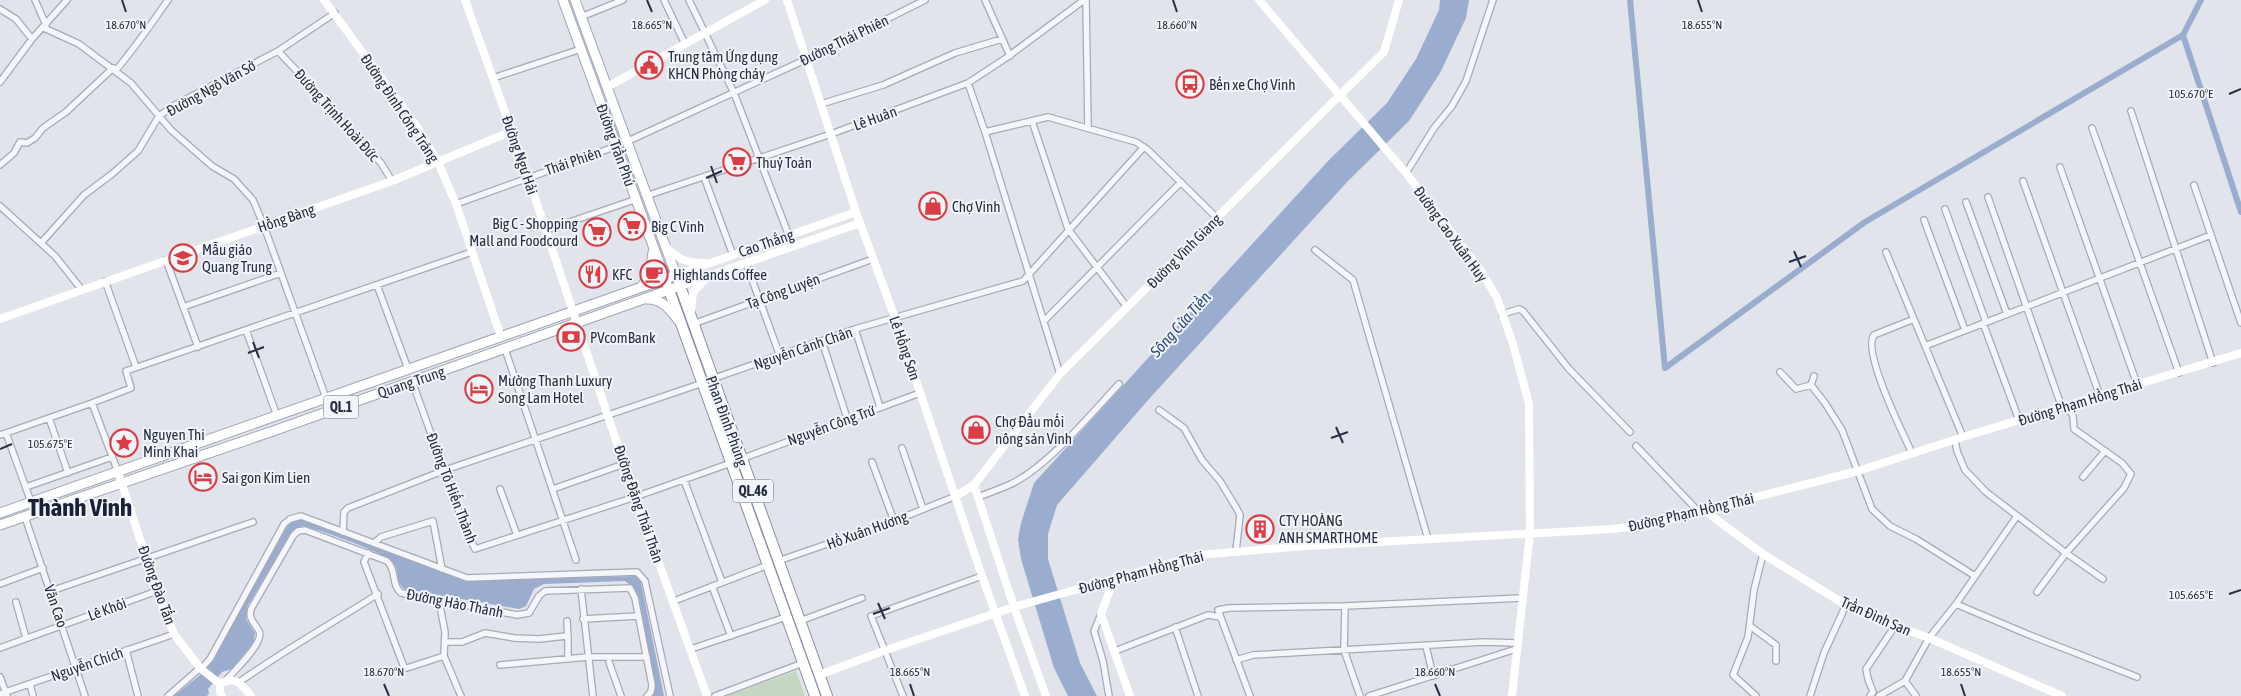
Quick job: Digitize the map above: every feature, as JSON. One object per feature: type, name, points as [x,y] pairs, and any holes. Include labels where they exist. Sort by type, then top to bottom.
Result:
[{"type":"highway","name":"Phan Đình Phùng","points":[[680,286],[689,323],[736,460],[773,563],[800,621],[827,696]]},
{"type":"highway","name":"Phan Đình Phùng","points":[[669,290],[689,323]]},
{"type":"highway","name":"Phan Đình Phùng","points":[[773,563],[786,617],[815,696]]},
{"type":"main road","name":"Đường Trần Phú","points":[[563,0],[596,91],[646,196],[680,286]]},
{"type":"main road","name":"Đường Trần Phú","points":[[575,0],[607,87],[637,199],[669,290]]},
{"type":"main road","points":[[596,91],[607,87]]},
{"type":"main road","points":[[637,199],[646,196]]},
{"type":"main road","points":[[636,289],[645,284],[650,274],[653,247]]},
{"type":"main road","name":"Quang Trung","points":[[0,513],[676,275]]},
{"type":"main road","name":"Quang Trung","points":[[0,525],[680,286]]},
{"type":"main road","points":[[640,300],[659,301],[689,323]]},
{"type":"main road","points":[[501,337],[505,349]]},
{"type":"main road","points":[[408,369],[412,381]]},
{"type":"main road","points":[[209,439],[214,451]]},
{"type":"main road","points":[[803,663],[814,660]]},
{"type":"street","points":[[35,0],[45,27],[80,44],[132,82],[171,130],[212,166],[234,179],[253,200],[326,398]]},
{"type":"street","points":[[0,82],[32,38],[45,27],[67,0]]},
{"type":"street","points":[[0,165],[14,153],[20,142],[27,143],[35,138],[43,128],[66,112],[114,69],[141,41],[149,26],[168,0]]},
{"type":"street","name":"Đường Ngư Hải","points":[[465,0],[512,130],[573,312]]},
{"type":"street","points":[[581,18],[623,0]]},
{"type":"street","points":[[664,0],[684,44]]},
{"type":"street","points":[[689,0],[734,93],[793,246]]},
{"type":"street","points":[[607,87],[765,0]]},
{"type":"street","name":"Lê Hồng Sơn","points":[[787,0],[856,212],[895,318],[982,576],[1025,696]]},
{"type":"street","name":"Đường Thái Phiên","points":[[622,144],[807,59],[925,0]]},
{"type":"street","points":[[985,0],[1010,56]]},
{"type":"street","points":[[1085,0],[1088,128]]},
{"type":"street","name":"Lê Huân","points":[[646,196],[832,134],[968,84],[1010,56],[1085,0]]},
{"type":"street","name":"Đường Cao Xuân Huy","points":[[1260,0],[1390,153],[1481,271],[1496,298],[1513,344],[1529,404],[1530,533],[1512,696]]},
{"type":"street","name":"Đường Vĩnh Giang","points":[[956,496],[974,484],[1060,374],[1384,52],[1399,0]]},
{"type":"street","points":[[1406,173],[1434,128],[1452,106],[1466,81],[1493,0]]},
{"type":"street","name":"Đường Đinh Công Tráng","points":[[327,1],[419,130],[438,162],[456,204],[501,337]]},
{"type":"street","points":[[0,9],[16,18],[32,38]]},
{"type":"street","name":"Đường Ngô Văn Sở","points":[[41,243],[84,194],[138,152],[159,116],[175,105],[278,51],[335,13]]},
{"type":"street","points":[[822,104],[883,85],[955,53],[1002,39]]},
{"type":"street","points":[[493,78],[581,49]]},
{"type":"street","name":"Đường Trịnh Hoài Đức","points":[[278,51],[311,86],[326,106],[381,163],[392,181]]},
{"type":"street","points":[[968,84],[985,132],[1060,374]]},
{"type":"street","points":[[2130,111],[2213,362]]},
{"type":"street","points":[[985,132],[1048,117],[1136,142],[1144,147],[1217,218]]},
{"type":"street","points":[[1032,120],[1068,229],[1127,307]]},
{"type":"street","points":[[2092,128],[2138,263],[2179,373]]},
{"type":"street","name":"Hồng Bàng","points":[[0,319],[392,181],[512,130]]},
{"type":"street","name":"Thái Phiên","points":[[456,204],[622,144]]},
{"type":"street","name":"Nguyễn Cảnh Chân","points":[[343,532],[346,509],[445,470],[822,342],[855,329],[1019,283],[1025,280],[1068,229],[1144,147]]},
{"type":"street","points":[[2060,167],[2137,384]]},
{"type":"street","points":[[704,177],[732,255]]},
{"type":"street","points":[[2023,181],[2100,396]]},
{"type":"street","points":[[1044,321],[1181,182]]},
{"type":"street","points":[[2194,185],[2241,323]]},
{"type":"street","points":[[1988,197],[2065,407],[2073,416],[2074,429],[2128,467],[2131,474],[2129,479],[2066,553],[2037,592]]},
{"type":"street","points":[[546,230],[637,199]]},
{"type":"street","points":[[1966,202],[2007,314]]},
{"type":"street","points":[[0,206],[55,256],[82,290]]},
{"type":"street","points":[[1945,209],[2019,420]]},
{"type":"street","name":"Cao Thắng","points":[[676,275],[856,212]]},
{"type":"street","points":[[1924,220],[1965,330]]},
{"type":"street","points":[[680,286],[860,223]]},
{"type":"street","points":[[1925,346],[2211,235]]},
{"type":"street","points":[[664,244],[678,259],[688,262],[711,262],[715,273]]},
{"type":"street","points":[[1315,250],[1353,280],[1428,540]]},
{"type":"street","points":[[31,502],[3,434],[131,388],[126,371],[136,367],[296,314],[472,252]]},
{"type":"street","points":[[1886,252],[1925,346],[1959,439],[1957,451],[1965,470],[1986,492],[2103,580]]},
{"type":"street","name":"Tạ Công Luyện","points":[[689,323],[760,300],[873,259]]},
{"type":"street","points":[[166,260],[198,347]]},
{"type":"street","points":[[746,263],[780,356]]},
{"type":"street","points":[[183,307],[281,272]]},
{"type":"street","points":[[689,323],[693,292],[703,281],[715,273]]},
{"type":"street","points":[[105,282],[136,367]]},
{"type":"street","points":[[377,285],[408,369]]},
{"type":"street","points":[[1502,314],[1519,309],[1523,310],[1569,369],[1630,432]]},
{"type":"street","name":"Đường Đặng Thái Thân","points":[[573,312],[635,497],[674,600],[707,696]]},
{"type":"street","points":[[1912,453],[1878,372],[1870,343],[1874,335],[1914,319]]},
{"type":"street","points":[[855,329],[880,407]]},
{"type":"street","points":[[246,330],[277,416]]},
{"type":"street","points":[[822,342],[847,418]]},
{"type":"street","points":[[505,349],[576,560]]},
{"type":"street","name":"Đường Phạm Hồng Thái","points":[[1014,607],[1199,555],[1236,551],[1614,529],[1646,525],[1858,471],[2241,353]]},
{"type":"street","points":[[1780,372],[1796,389],[1811,385]]},
{"type":"street","points":[[1811,385],[1814,376]]},
{"type":"street","name":"Đường Tô Hiến Thành","points":[[412,381],[463,523],[475,549],[635,497]]},
{"type":"street","points":[[978,497],[1012,484],[1036,467],[1067,440],[1118,384]]},
{"type":"street","points":[[1811,385],[1842,430],[1870,506],[1881,520],[1975,576]]},
{"type":"street","name":"Nguyễn Công Trứ","points":[[635,497],[847,418],[920,393]]},
{"type":"street","points":[[92,402],[118,472]]},
{"type":"street","points":[[1159,410],[1184,428],[1202,460],[1220,481],[1237,509],[1240,515],[1236,551]]},
{"type":"street","points":[[49,418],[68,473]]},
{"type":"street","points":[[1636,446],[1702,511]]},
{"type":"street","points":[[902,448],[922,509]]},
{"type":"street","points":[[2083,477],[2105,451]]},
{"type":"street","points":[[26,487],[112,457]]},
{"type":"street","points":[[872,462],[894,521]]},
{"type":"street","points":[[553,489],[624,464]]},
{"type":"street","name":"Đường Đào Tấn","points":[[118,472],[157,591],[174,634],[201,669],[220,688],[238,683],[251,696]]},
{"type":"street","points":[[684,480],[722,582]]},
{"type":"street","points":[[974,484],[1014,607],[1046,696]]},
{"type":"street","points":[[500,489],[517,535]]},
{"type":"street","name":"Hồ Xuân Hương","points":[[674,600],[894,521],[956,496]]},
{"type":"street","name":"Trần Đình San","points":[[1702,511],[1763,554],[1846,604],[2062,696]]},
{"type":"street","points":[[1879,696],[1905,681],[1929,638],[1956,604],[2017,516]]},
{"type":"street","name":"Văn Cao","points":[[24,517],[63,625],[85,696]]},
{"type":"street","points":[[168,696],[201,669],[210,659],[287,521],[298,517],[304,517],[470,578],[640,574],[645,581],[648,593],[670,696]]},
{"type":"street","points":[[374,543],[382,537],[433,521],[442,569]]},
{"type":"street","points":[[50,591],[252,522]]},
{"type":"street","name":"Đường Hào Thành","points":[[220,688],[259,640],[259,632],[250,616],[250,609],[296,533],[305,530],[390,564],[396,586],[400,592],[521,616],[531,611],[539,596],[545,591],[630,588],[635,598],[647,657],[652,688],[648,696]]},
{"type":"street","points":[[368,554],[364,562],[378,594],[405,668],[444,656]]},
{"type":"street","points":[[1756,696],[1733,675],[1745,647],[1750,626],[1754,590],[1763,554]]},
{"type":"street","points":[[0,584],[43,568]]},
{"type":"street","points":[[903,696],[871,616],[982,576]]},
{"type":"street","points":[[1109,696],[1103,661],[1094,632],[1114,579]]},
{"type":"street","points":[[712,586],[731,636]]},
{"type":"street","points":[[581,589],[593,696]]},
{"type":"street","name":"Lê Khôi","points":[[0,648],[157,591]]},
{"type":"street","points":[[238,683],[285,650],[310,637],[378,594]]},
{"type":"street","points":[[800,621],[862,598]]},
{"type":"street","points":[[1250,696],[1218,610],[1229,608],[1345,606],[1522,598]]},
{"type":"street","points":[[439,601],[445,642],[444,656],[461,696]]},
{"type":"street","points":[[16,602],[26,638]]},
{"type":"street","points":[[1810,696],[1824,654],[1846,604]]},
{"type":"street","points":[[1956,604],[2137,677]]},
{"type":"street","points":[[1345,606],[1344,650],[1360,696]]},
{"type":"street","points":[[820,675],[886,650],[1014,607]]},
{"type":"street","points":[[1101,614],[1130,696]]},
{"type":"street","points":[[1115,651],[1208,615],[1220,617]]},
{"type":"street","points":[[583,619],[638,616]]},
{"type":"street","points":[[691,649],[786,617]]},
{"type":"street","points":[[567,621],[568,659]]},
{"type":"street","points":[[1750,626],[1776,645],[1776,661]]},
{"type":"street","points":[[1872,695],[1866,669],[1895,626]]},
{"type":"street","points":[[1175,627],[1198,696]]},
{"type":"street","points":[[445,642],[462,642],[485,633],[514,638],[539,639],[561,636],[568,638]]},
{"type":"street","name":"Nguyễn Chích","points":[[4,694],[174,634]]},
{"type":"street","points":[[1236,660],[1253,655],[1484,642],[1517,646]]},
{"type":"street","points":[[1426,646],[1433,676]]},
{"type":"street","points":[[1369,696],[1433,676],[1517,646]]},
{"type":"street","points":[[126,650],[138,696]]},
{"type":"street","points":[[500,665],[588,657],[647,657]]},
{"type":"street","points":[[609,662],[621,696]]},
{"type":"street","points":[[715,696],[803,663]]},
{"type":"street","points":[[0,677],[4,694]]},
{"type":"street","points":[[1905,681],[1916,696]]},
{"type":"street","points":[[30,684],[33,696]]},
{"type":"green space","points":[[796,671],[805,696],[726,696]]},
{"type":"water","name":"Sông Cửa Tiền","points":[[1440,0],[1469,0],[1466,18],[1440,73],[1409,121],[1348,181],[1149,399],[1057,505],[1048,534],[1048,559],[1080,663],[1097,696],[1068,696],[1054,668],[1021,559],[1018,539],[1021,523],[1034,483],[1328,161],[1387,103],[1416,59],[1439,10]]},
{"type":"water","points":[[297,519],[304,519],[465,581],[636,576],[641,582],[664,696],[651,696],[655,684],[639,598],[634,588],[625,581],[544,584],[534,589],[526,606],[519,609],[404,589],[399,583],[394,564],[386,557],[321,531],[302,526],[293,530],[247,607],[246,619],[255,633],[254,642],[232,669],[222,672],[208,689],[209,693],[207,696],[174,696],[200,675],[210,662],[288,525]]},
{"type":"waterway","points":[[1630,0],[1665,368],[1865,222],[2183,35],[2201,0]]},
{"type":"waterway","points":[[2183,35],[2241,212]]},
{"type":"place","name":"Trung tâm Ứng dụng KHCN Phòng cháy","points":[[649,65]]},
{"type":"place","name":"Bến xe Chợ Vinh","points":[[1190,84]]},
{"type":"place","name":"Thuý Toản","points":[[737,162]]},
{"type":"place","name":"Chợ Vinh","points":[[933,206]]},
{"type":"place","name":"Big C Vinh","points":[[632,226]]},
{"type":"place","name":"Big C - Shopping Mall and Foodcourd","points":[[597,232]]},
{"type":"place","name":"Mẫu giáo Quang Trung","points":[[183,258]]},
{"type":"place","name":"KFC","points":[[593,274]]},
{"type":"place","name":"Highlands Coffee","points":[[654,274]]},
{"type":"place","name":"PVcomBank","points":[[571,337]]},
{"type":"place","name":"Mường Thanh Luxury Song Lam Hotel","points":[[479,389]]},
{"type":"place","name":"Chợ Đầu mối nông sản Vinh","points":[[976,430]]},
{"type":"place","name":"Nguyen Thi Minh Khai","points":[[124,443]]},
{"type":"place","name":"Sai gon Kim Lien","points":[[203,477]]},
{"type":"place","name":"CTY HOÀNG ANH SMARTHOME","points":[[1260,529]]},
{"type":"district","name":"Thành Vinh","points":[[80,507]]}]
